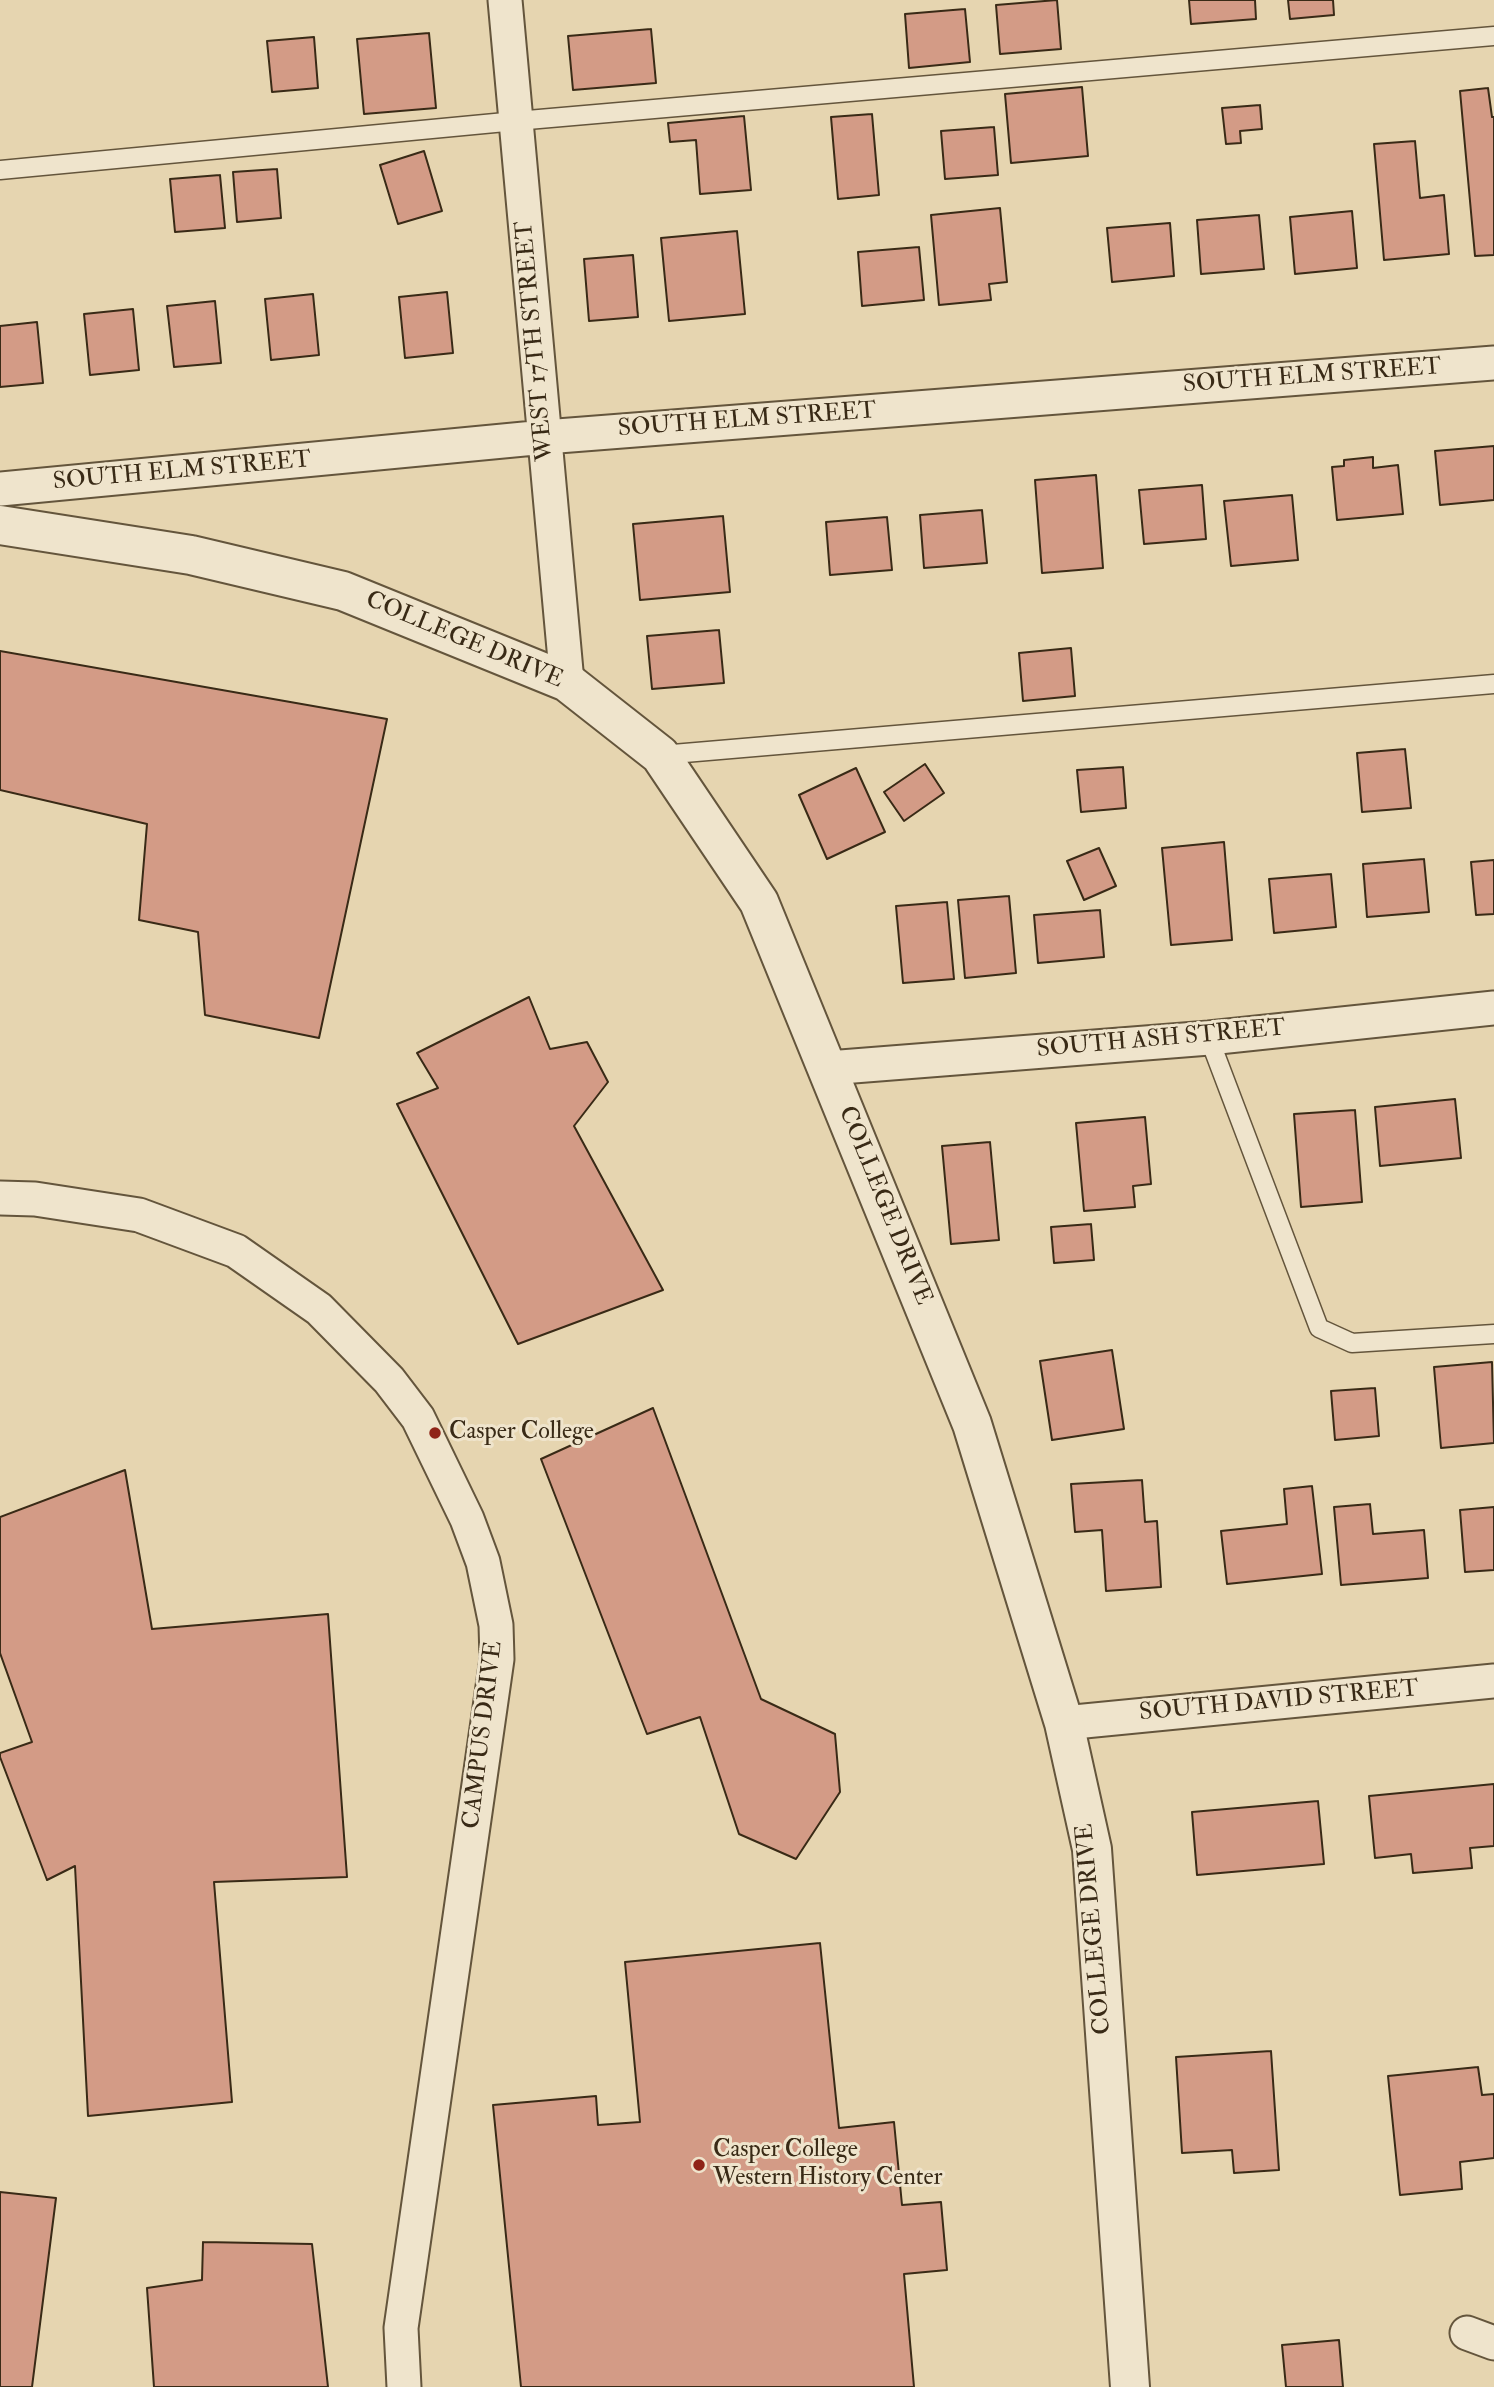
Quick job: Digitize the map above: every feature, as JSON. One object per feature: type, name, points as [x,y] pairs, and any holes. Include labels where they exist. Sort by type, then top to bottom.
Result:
[{"type":"street","name":"WEST 17TH STREET","points":[[505,0],[567,682]]},
{"type":"street","name":"SOUTH ELM STREET","points":[[0,489],[544,437],[1494,363]]},
{"type":"street","name":"COLLEGE DRIVE","points":[[0,525],[191,555],[343,591],[567,682],[660,755],[759,902],[972,1424],[1064,1723],[1092,1849],[1130,2387]]},
{"type":"street","name":"SOUTH ASH STREET","points":[[828,1068],[1209,1038],[1494,1008]]},
{"type":"street","name":"CAMPUS DRIVE","points":[[0,1198],[35,1199],[139,1214],[236,1251],[319,1309],[389,1380],[418,1418],[467,1519],[483,1562],[496,1625],[497,1660],[401,2328],[404,2387]]},
{"type":"street","name":"SOUTH DAVID STREET","points":[[1064,1723],[1494,1681]]},
{"type":"lane","points":[[0,170],[516,121],[1494,36]]},
{"type":"lane","points":[[660,755],[1494,684]]},
{"type":"lane","points":[[1209,1038],[1319,1328],[1352,1343],[1494,1334]]},
{"type":"building","points":[[1057,0],[1061,49],[1000,54],[996,5]]},
{"type":"building","points":[[1189,0],[1255,0],[1256,19],[1191,24]]},
{"type":"building","points":[[1288,0],[1333,0],[1334,15],[1290,19]]},
{"type":"building","points":[[965,9],[970,62],[909,68],[905,14]]},
{"type":"building","points":[[651,29],[656,83],[573,90],[568,36]]},
{"type":"building","points":[[429,33],[436,108],[364,114],[357,39]]},
{"type":"building","points":[[314,37],[318,88],[272,92],[267,41]]},
{"type":"building","points":[[1082,87],[1088,156],[1011,163],[1005,94]]},
{"type":"building","points":[[1488,88],[1494,117],[1494,255],[1475,256],[1460,91]]},
{"type":"building","points":[[1260,105],[1262,129],[1240,131],[1241,143],[1226,144],[1222,108]]},
{"type":"building","points":[[872,114],[879,195],[838,199],[831,117]]},
{"type":"building","points":[[744,116],[751,190],[700,194],[696,140],[670,142],[668,123]]},
{"type":"building","points":[[994,127],[998,175],[945,179],[941,131]]},
{"type":"building","points":[[1415,141],[1420,198],[1444,195],[1449,254],[1384,260],[1374,144]]},
{"type":"building","points":[[424,151],[442,211],[398,224],[380,165]]},
{"type":"building","points":[[277,169],[281,218],[237,222],[233,172]]},
{"type":"building","points":[[220,175],[225,228],[175,232],[170,179]]},
{"type":"building","points":[[1000,208],[1007,282],[989,284],[991,300],[939,305],[931,215]]},
{"type":"building","points":[[1352,211],[1357,268],[1295,274],[1290,217]]},
{"type":"building","points":[[1259,215],[1264,269],[1201,274],[1197,220]]},
{"type":"building","points":[[1170,223],[1174,276],[1112,282],[1107,228]]},
{"type":"building","points":[[737,231],[745,314],[669,321],[661,238]]},
{"type":"building","points":[[919,247],[924,300],[862,306],[858,252]]},
{"type":"building","points":[[633,255],[638,317],[589,321],[584,259]]},
{"type":"building","points":[[447,292],[453,353],[405,358],[399,297]]},
{"type":"building","points":[[313,294],[319,355],[271,360],[265,299]]},
{"type":"building","points":[[215,301],[221,363],[174,367],[167,306]]},
{"type":"building","points":[[133,309],[139,370],[90,375],[84,314]]},
{"type":"building","points":[[37,322],[43,383],[0,387],[0,326]]},
{"type":"building","points":[[1494,446],[1494,500],[1440,505],[1435,451]]},
{"type":"building","points":[[1373,457],[1373,468],[1398,465],[1403,514],[1337,520],[1332,467],[1344,466],[1344,460]]},
{"type":"building","points":[[1096,475],[1103,568],[1042,573],[1035,480]]},
{"type":"building","points":[[1202,485],[1206,539],[1144,544],[1139,490]]},
{"type":"building","points":[[1292,495],[1298,560],[1231,566],[1224,501]]},
{"type":"building","points":[[982,510],[987,563],[924,568],[920,515]]},
{"type":"building","points":[[723,516],[730,592],[640,600],[633,524]]},
{"type":"building","points":[[887,517],[892,570],[830,575],[826,522]]},
{"type":"building","points":[[719,630],[724,683],[652,689],[647,636]]},
{"type":"building","points":[[1071,648],[1075,696],[1023,701],[1019,653]]},
{"type":"building","points":[[0,651],[387,719],[319,1038],[205,1015],[198,932],[139,920],[147,824],[0,790]]},
{"type":"building","points":[[1405,749],[1411,808],[1362,812],[1357,753]]},
{"type":"building","points":[[925,764],[944,793],[904,821],[884,792]]},
{"type":"building","points":[[1123,767],[1126,808],[1081,812],[1077,770]]},
{"type":"building","points":[[856,768],[885,832],[827,859],[799,795]]},
{"type":"building","points":[[1224,842],[1232,940],[1171,945],[1162,848]]},
{"type":"building","points":[[1099,848],[1116,886],[1084,900],[1067,861]]},
{"type":"building","points":[[1424,859],[1429,912],[1367,917],[1363,864]]},
{"type":"building","points":[[1494,860],[1494,914],[1476,915],[1471,862]]},
{"type":"building","points":[[1331,874],[1336,927],[1274,933],[1269,879]]},
{"type":"building","points":[[1009,896],[1016,973],[965,978],[958,900]]},
{"type":"building","points":[[947,902],[954,979],[903,983],[896,906]]},
{"type":"building","points":[[1100,910],[1104,957],[1038,963],[1034,915]]},
{"type":"building","points":[[529,997],[550,1049],[587,1042],[608,1082],[574,1126],[663,1290],[518,1344],[397,1104],[438,1088],[417,1053]]},
{"type":"building","points":[[1455,1099],[1461,1158],[1380,1166],[1375,1107]]},
{"type":"building","points":[[1355,1110],[1362,1202],[1301,1207],[1294,1114]]},
{"type":"building","points":[[1145,1117],[1151,1184],[1133,1186],[1135,1207],[1084,1211],[1076,1123]]},
{"type":"building","points":[[990,1142],[999,1240],[951,1244],[942,1146]]},
{"type":"building","points":[[1091,1224],[1094,1260],[1054,1263],[1051,1227]]},
{"type":"building","points":[[1112,1350],[1124,1429],[1052,1440],[1040,1361]]},
{"type":"building","points":[[1492,1362],[1494,1443],[1441,1448],[1434,1367]]},
{"type":"building","points":[[1375,1388],[1379,1436],[1335,1440],[1331,1391]]},
{"type":"building","points":[[653,1408],[761,1699],[835,1734],[840,1792],[796,1859],[739,1834],[700,1717],[647,1734],[541,1459]]},
{"type":"building","points":[[125,1470],[152,1629],[328,1614],[347,1877],[214,1882],[232,2102],[88,2116],[75,1866],[47,1880],[0,1757],[0,1753],[32,1742],[0,1653],[0,1517]]},
{"type":"building","points":[[1142,1480],[1145,1522],[1157,1521],[1161,1587],[1106,1591],[1102,1530],[1075,1532],[1071,1484]]},
{"type":"building","points":[[1312,1486],[1322,1574],[1227,1584],[1221,1531],[1287,1524],[1284,1489]]},
{"type":"building","points":[[1370,1504],[1373,1534],[1424,1530],[1428,1578],[1341,1585],[1334,1507]]},
{"type":"building","points":[[1494,1507],[1494,1570],[1465,1572],[1460,1510]]},
{"type":"building","points":[[1494,1784],[1494,1846],[1470,1848],[1472,1868],[1413,1873],[1411,1854],[1375,1858],[1369,1796]]},
{"type":"building","points":[[1318,1801],[1324,1864],[1197,1875],[1192,1812]]},
{"type":"building","name":"Casper College Western History Center","points":[[820,1943],[839,2128],[894,2122],[902,2205],[941,2202],[947,2270],[904,2274],[914,2387],[521,2387],[493,2105],[596,2096],[598,2125],[640,2122],[625,1962]]},
{"type":"building","points":[[1271,2051],[1279,2170],[1234,2173],[1232,2150],[1182,2153],[1176,2057]]},
{"type":"building","points":[[1478,2067],[1482,2095],[1494,2094],[1494,2158],[1460,2162],[1462,2189],[1400,2195],[1388,2076]]},
{"type":"building","points":[[0,2192],[56,2198],[32,2387],[0,2387]]},
{"type":"building","points":[[203,2242],[312,2244],[328,2387],[154,2387],[147,2288],[202,2280]]},
{"type":"building","points":[[1339,2340],[1343,2387],[1286,2387],[1282,2345]]},
{"type":"place","name":"Casper College","points":[[435,1433]]},
{"type":"place","name":"Casper College Western History Center","points":[[699,2165]]}]
